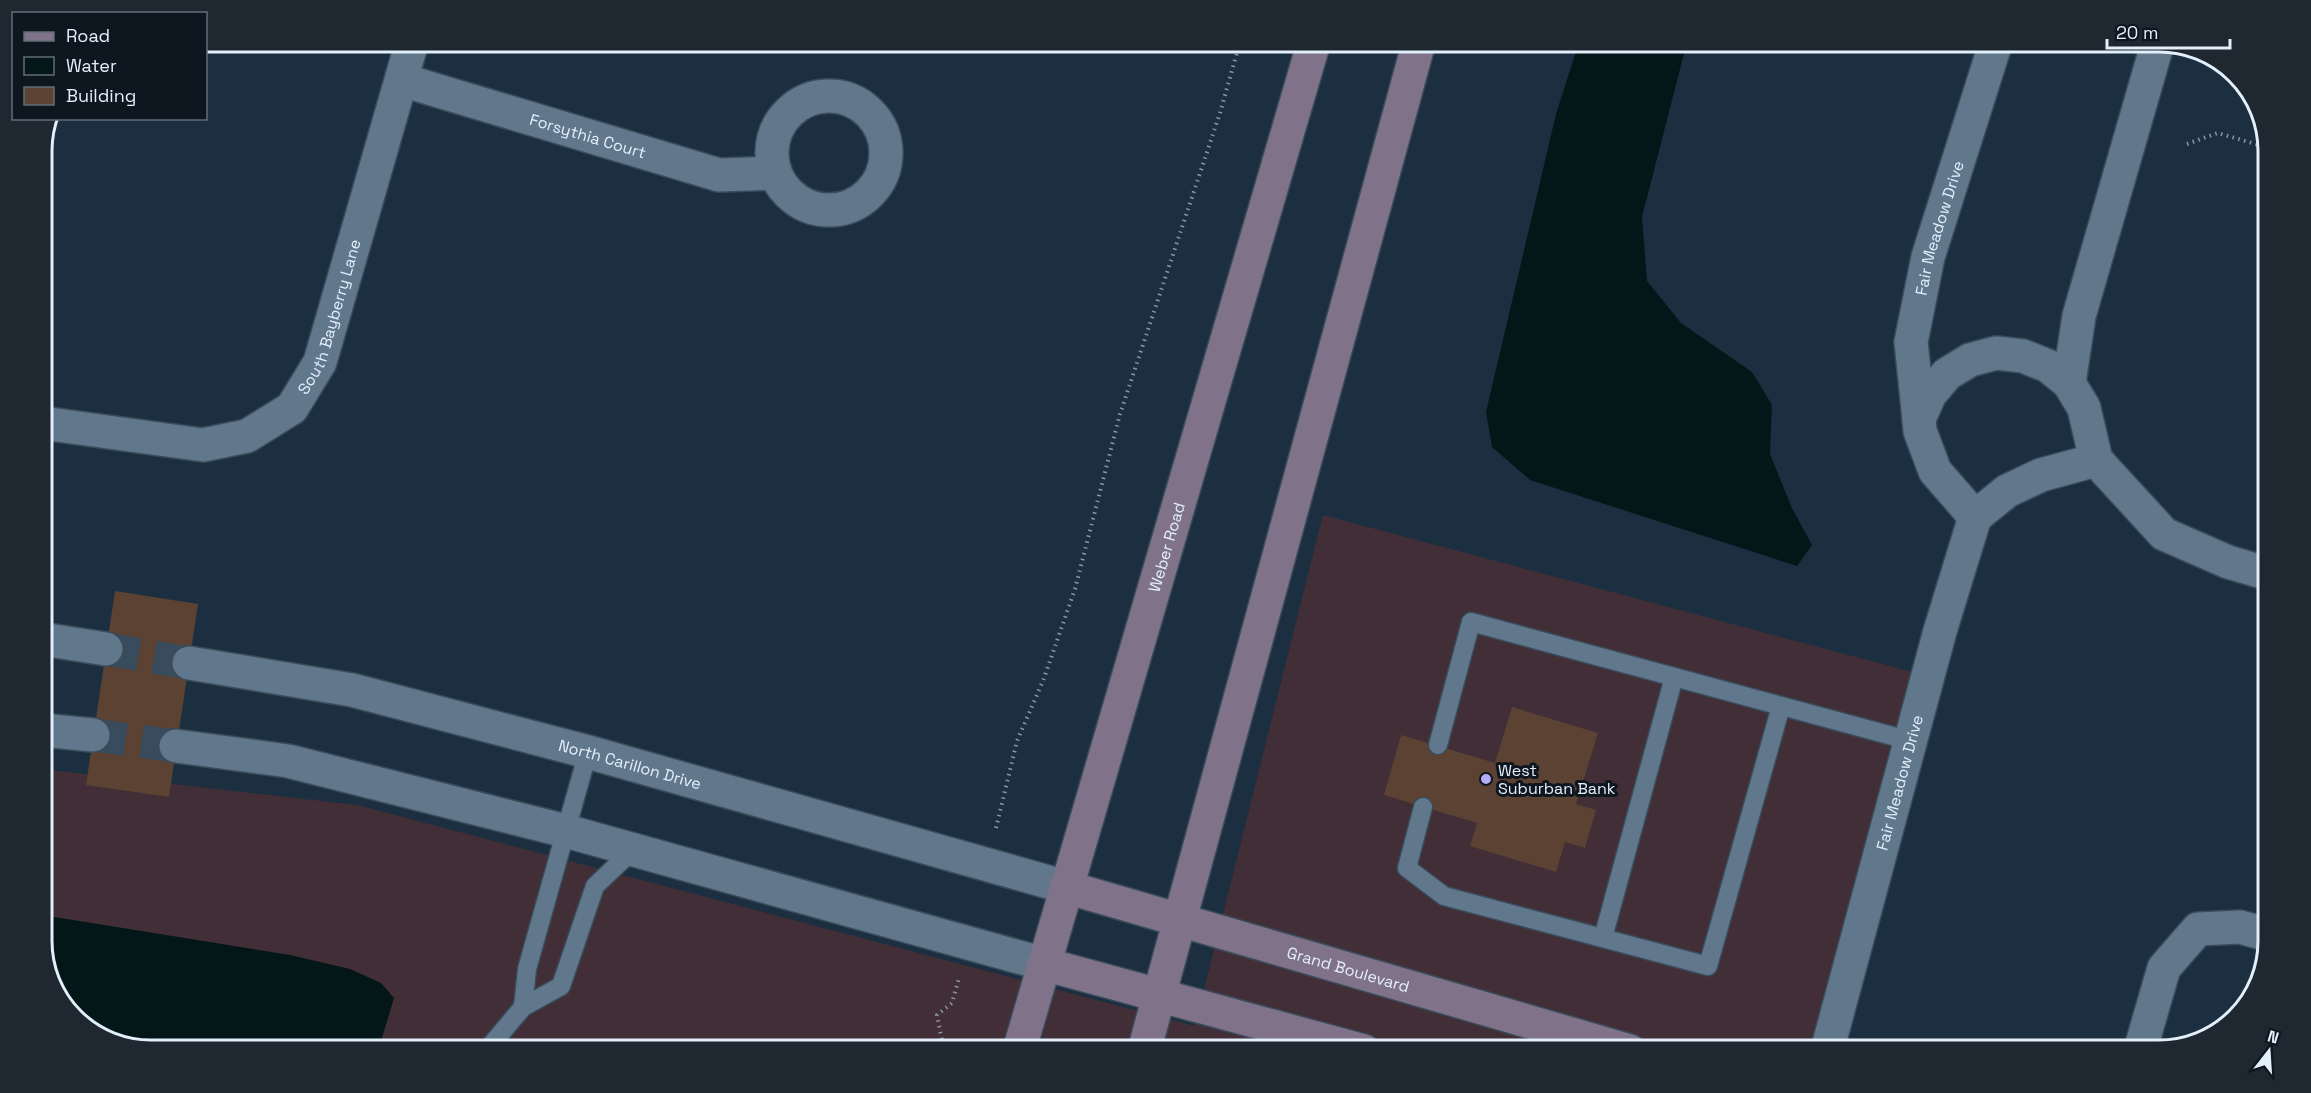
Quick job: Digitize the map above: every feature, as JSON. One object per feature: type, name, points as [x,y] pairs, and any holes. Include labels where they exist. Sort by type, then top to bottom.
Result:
[{"type":"main road","name":"Weber Road","points":[[1022,1040],[1311,52]]},
{"type":"main road","points":[[1147,1040],[1416,52]]},
{"type":"main road","name":"Grand Boulevard","points":[[1066,887],[1592,1040]]},
{"type":"main road","points":[[1044,964],[1324,1040]]},
{"type":"street","name":"South Bayberry Lane","points":[[53,425],[203,445],[247,436],[292,408],[320,362],[409,52]]},
{"type":"street","name":"Fair Meadow Drive","points":[[1830,1040],[1940,631],[1975,517],[1935,471],[1920,431],[1911,342],[1928,257],[1993,52]]},
{"type":"street","points":[[2069,383],[2079,316],[2155,52]]},
{"type":"street","name":"Forsythia Court","points":[[402,80],[719,175],[775,173]]},
{"type":"street","points":[[1919,419],[1930,394],[1947,374],[1970,360],[1996,353],[2023,356],[2048,366],[2069,383],[2084,408],[2096,460],[2164,534],[2228,562],[2258,570]]},
{"type":"street","points":[[1975,517],[2007,491],[2041,475],[2096,460]]},
{"type":"street","points":[[53,641],[106,649]]},
{"type":"street","name":"North Carillon Drive","points":[[189,663],[352,690],[588,752],[1066,887]]},
{"type":"street","points":[[53,731],[93,735]]},
{"type":"street","points":[[176,746],[288,761],[566,831],[1044,964]]},
{"type":"street","points":[[2143,1040],[2164,968],[2198,929],[2240,927],[2258,932]]},
{"type":"lane","points":[[1438,745],[1471,622],[1911,741]]},
{"type":"lane","points":[[1603,938],[1674,677]]},
{"type":"lane","points":[[1424,807],[1407,868],[1444,896],[1708,966],[1781,706]]},
{"type":"lane","points":[[523,1007],[527,969],[588,752]]},
{"type":"lane","points":[[495,1040],[523,1007],[561,986],[595,886],[633,850]]},
{"type":"path","points":[[999,816],[1017,741],[1043,681],[1075,589],[1120,414],[1220,113],[1237,52]]},
{"type":"path","points":[[2187,144],[2218,133],[2258,145]]},
{"type":"path","points":[[943,1040],[937,1015],[952,1004],[958,983]]},
{"type":"shaded area","points":[[1323,515],[1920,674],[1814,1040],[132,1039],[113,1033],[81,1012],[69,997],[54,961],[53,770],[357,805],[1195,1026]]},
{"type":"water","points":[[1576,52],[1684,52],[1642,217],[1647,281],[1681,323],[1752,372],[1772,405],[1770,454],[1792,508],[1812,545],[1797,566],[1530,480],[1492,447],[1486,412],[1556,114]]},
{"type":"water","points":[[53,917],[290,955],[350,969],[381,983],[394,998],[381,1040],[132,1039],[113,1033],[91,1020],[69,997],[54,961]]},
{"type":"building","points":[[115,591],[198,604],[169,797],[86,785]]},
{"type":"building","name":"West Suburban Bank","points":[[1512,707],[1598,733],[1576,804],[1596,810],[1585,848],[1565,842],[1556,872],[1470,846],[1477,823],[1384,795],[1401,735],[1495,763]]},
{"type":"tunnel","points":[[106,649],[189,663]]},
{"type":"tunnel","points":[[93,735],[176,746]]},
{"type":"place","name":"West Suburban Bank","points":[[1486,779]]}]
